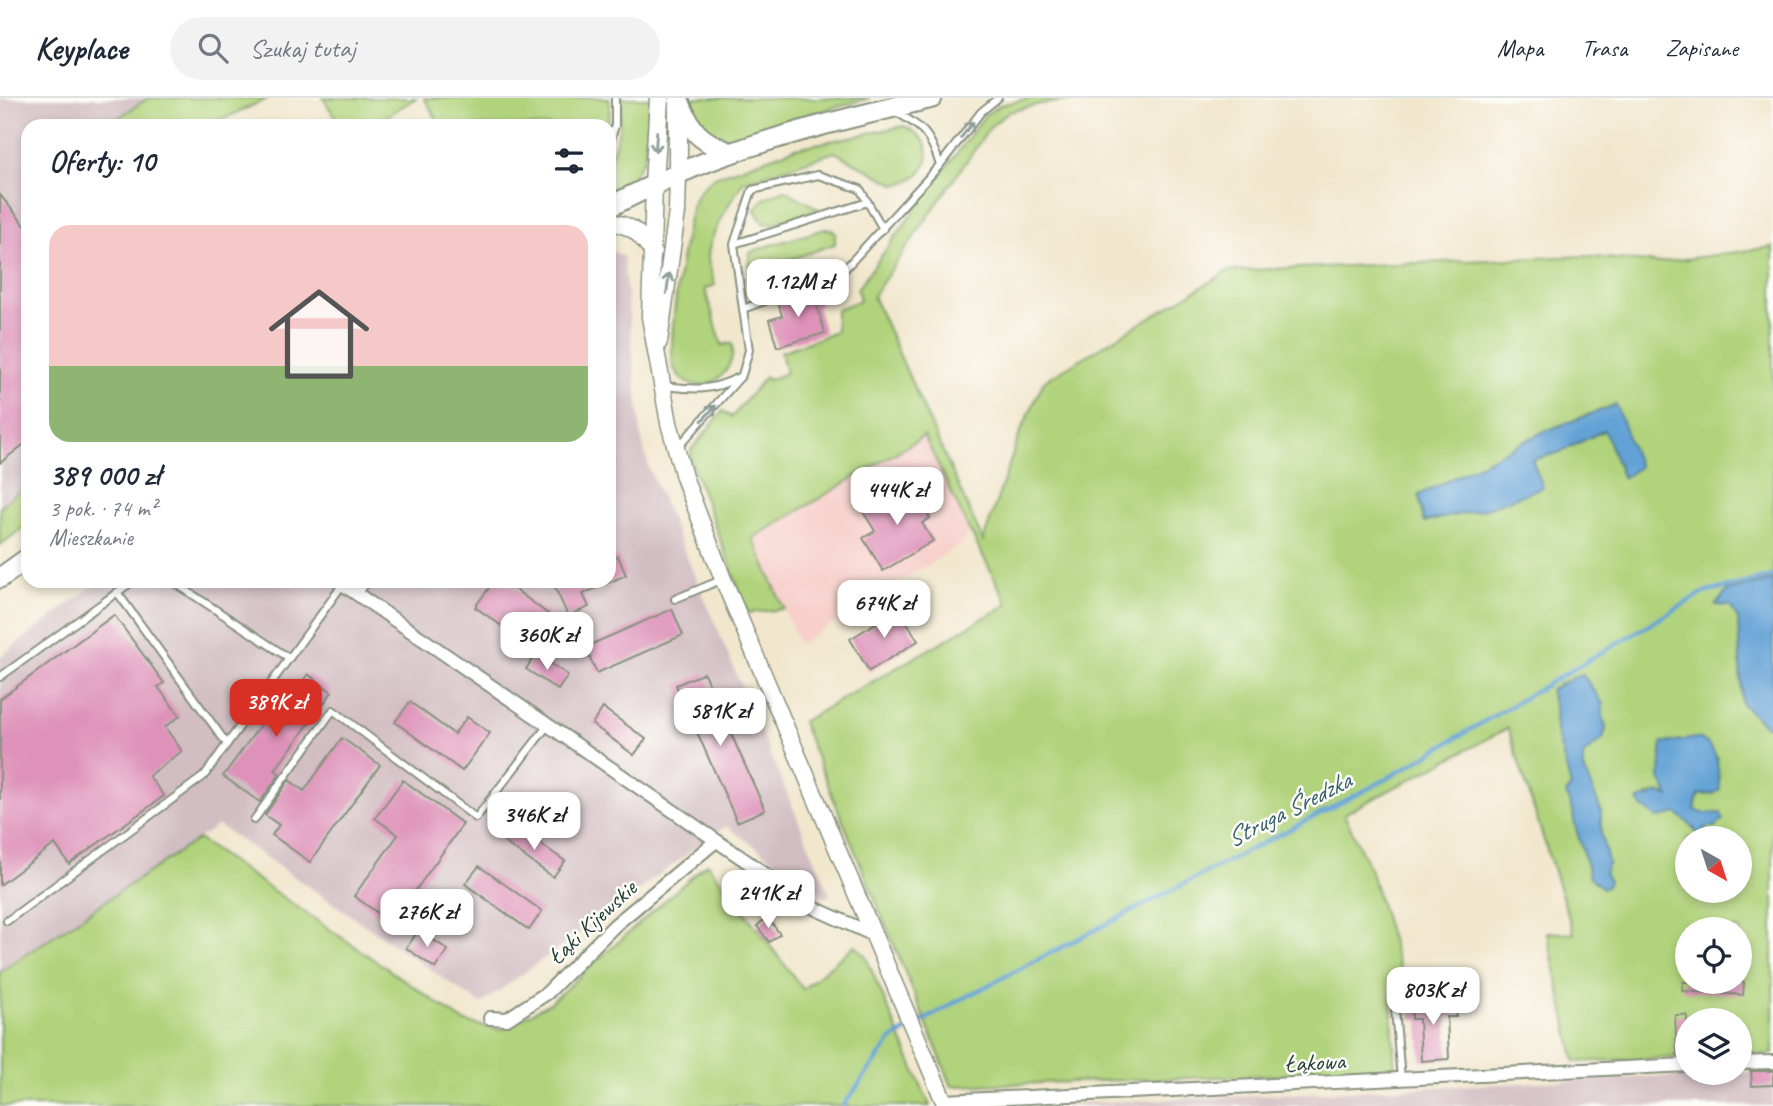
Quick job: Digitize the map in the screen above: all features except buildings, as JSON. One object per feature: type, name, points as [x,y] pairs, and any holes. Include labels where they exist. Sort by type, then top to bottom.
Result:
[{"type":"highway","points":[[678,98],[689,125],[709,144],[731,153]]},
{"type":"highway","points":[[616,204],[678,174],[731,153],[932,98]]},
{"type":"highway","points":[[0,578],[21,563]]},
{"type":"main road","points":[[654,185],[659,98]]},
{"type":"main road","points":[[678,98],[678,174]]},
{"type":"street","points":[[657,359],[677,212],[678,174]]},
{"type":"street","points":[[654,185],[650,317],[676,450],[697,514],[723,579],[945,1104]]},
{"type":"street","points":[[616,223],[629,225],[653,252]]},
{"type":"street","points":[[348,588],[816,909],[874,935]]},
{"type":"street","name":"Łąki Kijewskie","points":[[490,1018],[507,1019],[547,993],[615,925],[716,841]]},
{"type":"street","points":[[1752,1063],[1773,1062]]},
{"type":"street","name":"Łąkowa","points":[[945,1104],[1675,1066]]},
{"type":"lane","points":[[615,98],[615,119]]},
{"type":"lane","points":[[743,309],[842,272],[940,164],[981,112],[998,98]]},
{"type":"lane","points":[[889,108],[916,124],[932,139],[940,164]]},
{"type":"lane","points":[[676,450],[742,375],[749,349],[734,244],[752,190],[818,175],[860,189],[883,229]]},
{"type":"lane","points":[[734,244],[868,202]]},
{"type":"lane","points":[[662,386],[705,390],[724,385],[742,375]]},
{"type":"lane","points":[[675,599],[723,579]]},
{"type":"lane","points":[[0,677],[122,588]]},
{"type":"lane","points":[[183,588],[289,658]]},
{"type":"lane","points":[[7,921],[204,776],[337,588]]},
{"type":"lane","points":[[358,594],[363,588]]},
{"type":"lane","points":[[117,592],[227,744]]},
{"type":"lane","points":[[254,820],[333,710],[476,818],[548,725]]},
{"type":"lane","points":[[1401,1079],[1394,997],[1403,975]]},
{"type":"shaded area","points":[[0,98],[148,98],[116,119],[21,119],[21,529],[0,545]]},
{"type":"shaded area","points":[[616,253],[623,256],[641,436],[649,468],[830,895],[826,897],[726,826],[481,1004],[218,825],[0,972],[0,657],[90,588],[616,588]]},
{"type":"shaded area","points":[[924,435],[969,529],[963,543],[799,644],[753,538]]},
{"type":"shaded area","points":[[1773,1072],[1773,1106],[1028,1106],[1675,1076],[1675,1085],[1752,1085],[1752,1073]]},
{"type":"green space","points":[[148,98],[269,98],[223,119],[116,119]]},
{"type":"green space","points":[[323,98],[416,98],[382,119],[336,119]]},
{"type":"green space","points":[[424,98],[609,98],[610,108],[609,119],[437,119]]},
{"type":"green space","points":[[620,98],[651,98],[644,159],[629,182],[616,188],[616,143],[621,115]]},
{"type":"green space","points":[[688,98],[870,98],[725,138],[704,129]]},
{"type":"green space","points":[[1032,98],[1091,98],[1040,104],[1009,112],[991,126],[873,296],[983,541],[1020,433],[1044,381],[1228,271],[1584,256],[1657,263],[1773,247],[1773,580],[1727,591],[1716,605],[1730,606],[1738,619],[1742,704],[1766,726],[1773,726],[1773,1054],[1752,1055],[1752,1008],[1675,1008],[1675,1058],[1575,1062],[1547,932],[1574,934],[1508,728],[1344,814],[1370,869],[1401,973],[1391,997],[1395,1071],[952,1086],[802,722],[1008,604],[924,436],[753,538],[784,609],[748,613],[691,462],[691,450],[723,411],[732,417],[765,377],[769,380],[786,373],[781,352],[836,332],[836,310],[860,300],[857,289],[985,115],[1000,105]],"holes":[[[1615,405],[1622,477],[1605,430],[1560,452],[1532,460],[1542,487],[1484,509],[1424,522],[1419,495],[1545,431]],[[1583,675],[1603,704],[1606,728],[1603,739],[1583,755],[1583,767],[1601,811],[1601,833],[1608,863],[1604,873],[1590,877],[1566,794],[1571,786],[1556,730],[1555,708],[1551,698],[1558,684]],[[1698,738],[1718,758],[1713,794],[1698,795],[1695,809],[1702,813],[1720,813],[1723,820],[1715,826],[1752,826],[1752,903],[1675,903],[1675,826],[1691,826],[1686,819],[1648,795],[1660,793],[1669,797],[1660,778],[1662,743]]]},
{"type":"green space","points":[[904,126],[916,133],[927,150],[924,167],[908,181],[896,185],[835,152],[743,182],[712,240],[708,258],[715,285],[705,289],[722,345],[732,343],[732,356],[722,376],[713,382],[693,385],[683,380],[675,370],[673,359],[674,315],[690,214],[703,187],[715,177],[796,148]]},
{"type":"green space","points":[[785,190],[819,209],[771,224],[763,223],[755,210],[757,206],[767,197]]},
{"type":"green space","points":[[831,229],[835,233],[835,244],[760,270],[750,267],[749,254],[755,250]]},
{"type":"green space","points":[[21,490],[21,529],[0,545],[0,507]]},
{"type":"green space","points":[[198,839],[465,1022],[501,1030],[551,1002],[707,863],[803,989],[855,945],[865,955],[930,1106],[0,1106],[0,972]]},
{"type":"water","points":[[1616,405],[1639,467],[1623,478],[1604,430],[1560,452],[1532,460],[1543,487],[1484,509],[1424,522],[1419,495],[1545,431]]},
{"type":"water","points":[[1773,580],[1773,726],[1766,726],[1742,704],[1738,619],[1730,606],[1716,605],[1727,591]]},
{"type":"water","points":[[1583,675],[1603,704],[1606,728],[1603,739],[1583,755],[1583,767],[1601,811],[1601,833],[1608,863],[1604,873],[1609,881],[1603,889],[1590,877],[1566,794],[1571,786],[1556,730],[1555,709],[1550,690]]},
{"type":"water","points":[[1698,738],[1711,747],[1718,767],[1720,790],[1713,794],[1698,795],[1695,809],[1702,813],[1721,813],[1723,820],[1715,826],[1692,826],[1677,813],[1658,818],[1642,807],[1638,800],[1660,793],[1669,797],[1660,778],[1662,743]]},
{"type":"waterway","name":"Struga Średzka","points":[[843,1106],[892,1039],[954,1003],[1381,782],[1703,593],[1773,576]]}]
